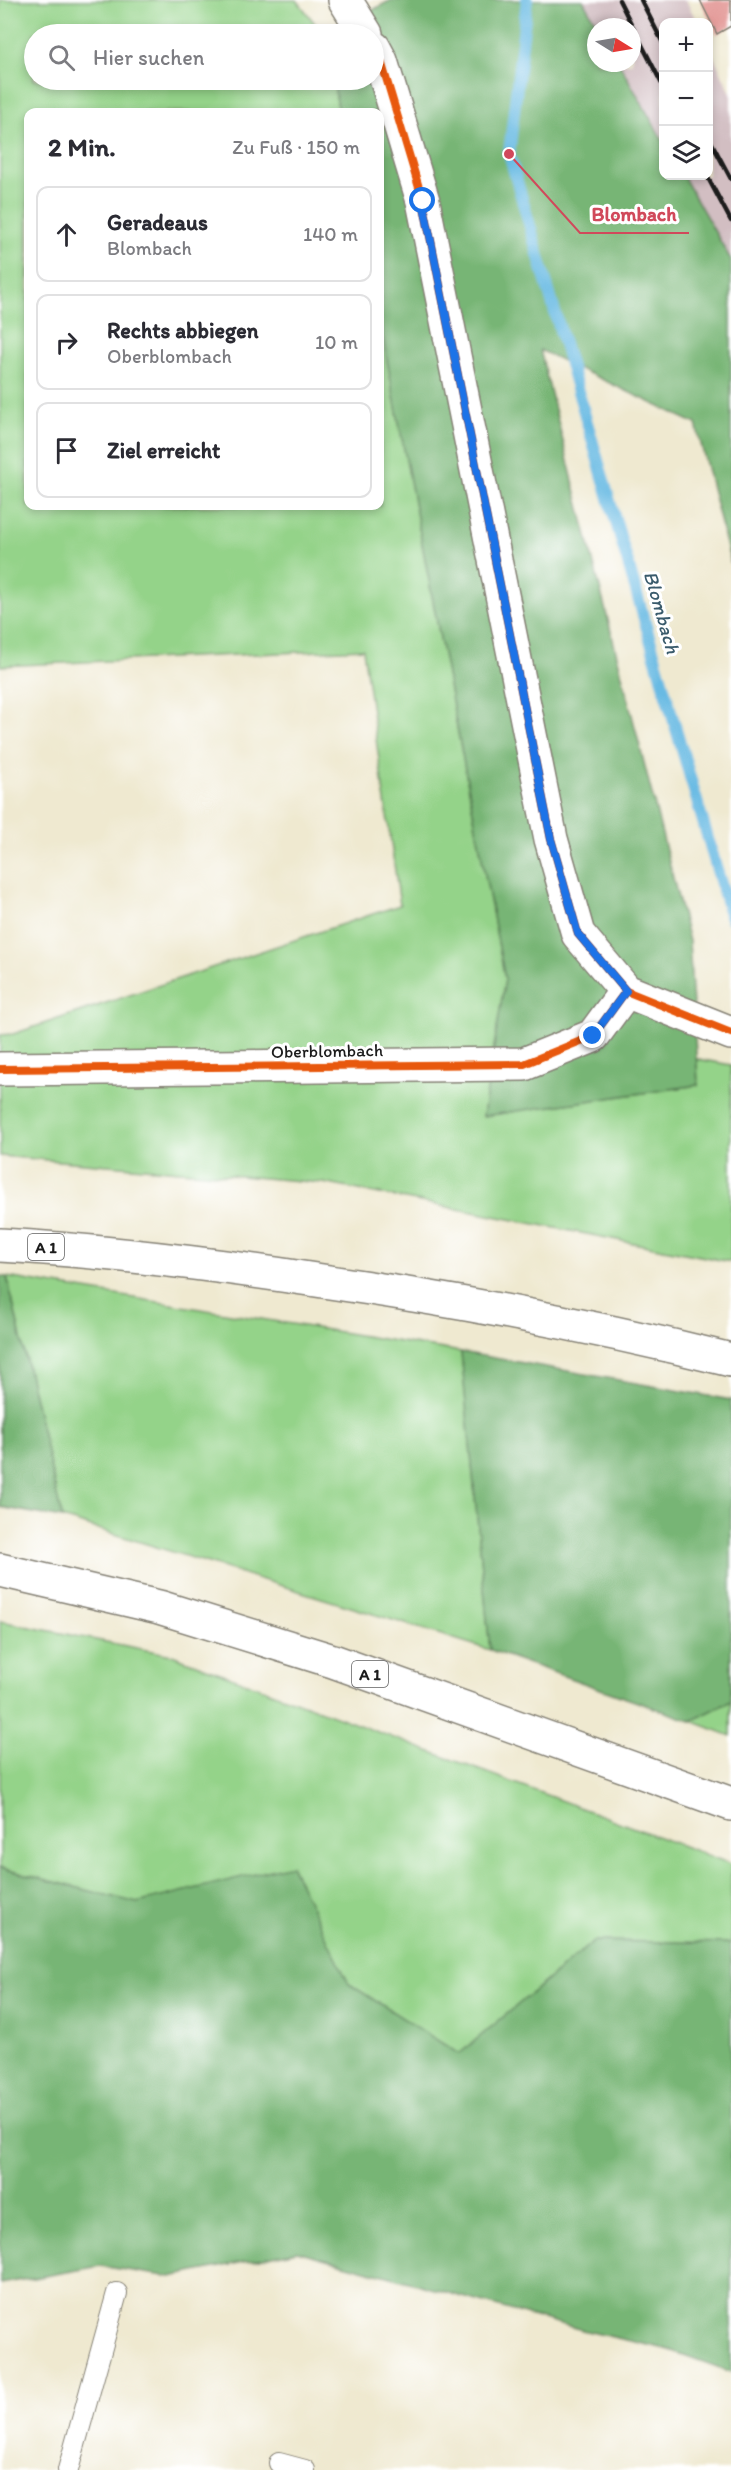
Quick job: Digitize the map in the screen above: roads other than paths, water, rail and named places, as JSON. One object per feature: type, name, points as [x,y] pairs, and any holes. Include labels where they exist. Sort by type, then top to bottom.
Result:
[{"type":"main road","points":[[384,71],[423,201],[551,839],[578,934],[626,991],[731,1033]]},
{"type":"main road","name":"Oberblombach","points":[[0,1069],[524,1064],[593,1036],[626,991]]},
{"type":"main road","name":"A 1","points":[[0,1245],[92,1250],[422,1295],[648,1339],[731,1360]]},
{"type":"main road","name":"A 1","points":[[0,1570],[159,1607],[333,1661],[731,1804]]},
{"type":"lane","points":[[68,2470],[117,2293]]},
{"type":"lane","points":[[279,2463],[305,2470]]},
{"type":"waterway","name":"Blombach","points":[[527,0],[509,154],[731,918]]},
{"type":"railway","points":[[619,0],[659,78]]},
{"type":"railway","points":[[641,0],[659,35]]},
{"type":"railway","points":[[713,145],[731,179]]},
{"type":"railway","points":[[709,180],[731,221]]},
{"type":"place","name":"Blombach","points":[[509,154]]}]
